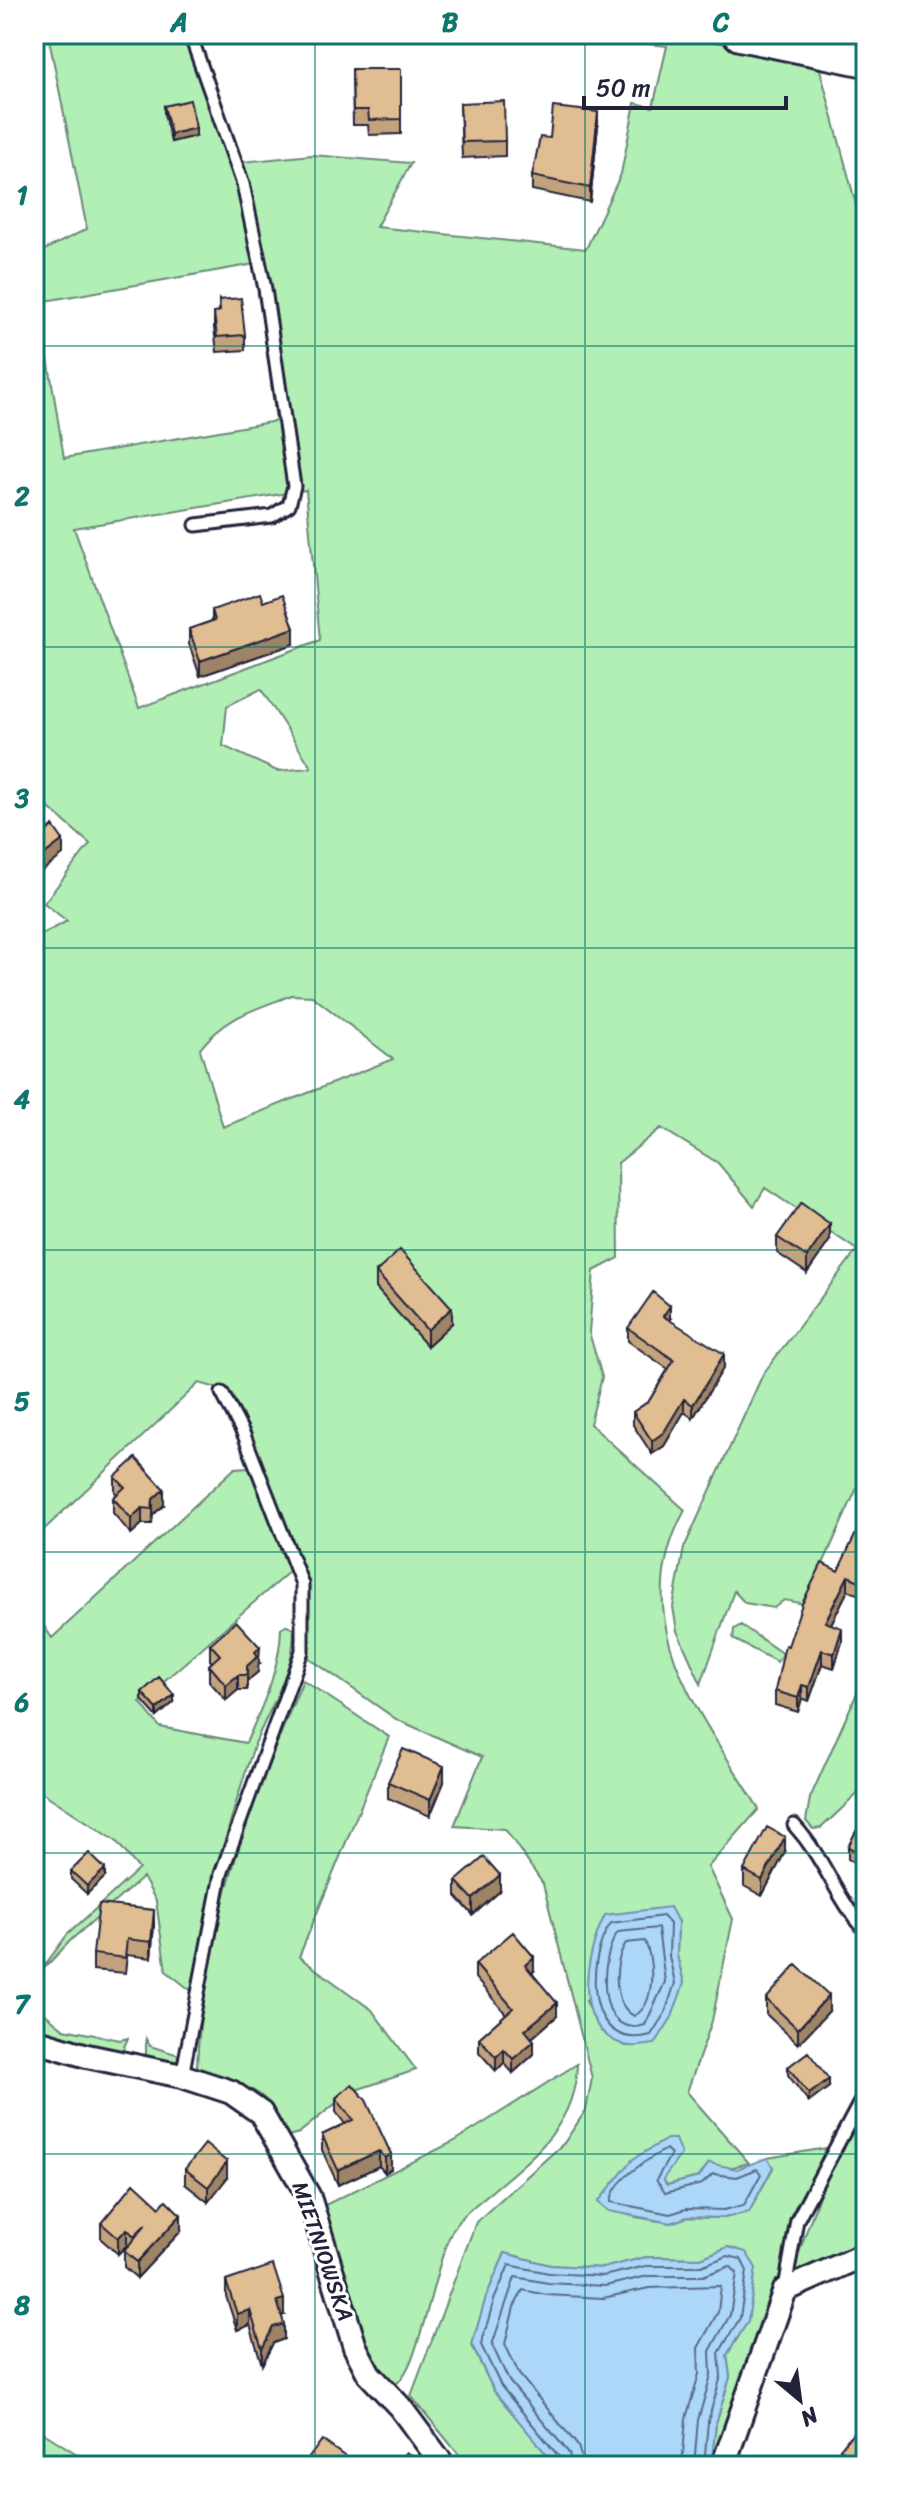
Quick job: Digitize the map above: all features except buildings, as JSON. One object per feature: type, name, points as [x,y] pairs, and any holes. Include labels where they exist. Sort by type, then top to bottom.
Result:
[{"type":"street","points":[[740,34],[866,60]]},
{"type":"street","name":"MIETNIOWSKA","points":[[34,2040],[70,2052],[182,2076],[231,2092],[261,2113],[309,2197],[355,2347],[369,2374],[400,2407],[444,2466]]},
{"type":"street","points":[[723,2466],[785,2290],[866,2254]]},
{"type":"lane","points":[[190,34],[246,196],[265,289],[294,486],[289,505],[272,516],[196,525]]},
{"type":"lane","points":[[182,2076],[221,1874],[302,1651],[302,1584],[244,1435],[222,1393]]},
{"type":"lane","points":[[794,1825],[816,1849],[842,1902],[866,1931]]},
{"type":"lane","points":[[785,2290],[797,2220],[866,2091]]},
{"type":"green space","points":[[48,34],[196,34],[242,162],[312,155],[411,163],[376,227],[586,249],[621,174],[635,103],[653,107],[667,46],[588,37],[589,34],[675,34],[818,62],[866,242],[866,1491],[857,1488],[805,1604],[784,1600],[774,1608],[745,1603],[734,1591],[701,1684],[677,1631],[673,1607],[684,1548],[763,1374],[857,1250],[765,1188],[754,1206],[718,1163],[661,1128],[618,1163],[619,1258],[594,1271],[589,1332],[602,1377],[590,1424],[685,1510],[668,1551],[662,1591],[666,1629],[677,1667],[694,1703],[759,1809],[708,1867],[733,1919],[712,2021],[687,2092],[749,2163],[725,2169],[709,2163],[699,2177],[667,2185],[663,2180],[636,2217],[671,2223],[687,2217],[724,2218],[749,2212],[773,2168],[767,2158],[826,2148],[795,2212],[777,2286],[725,2426],[716,2466],[711,2466],[716,2423],[730,2377],[727,2355],[748,2321],[749,2304],[728,2247],[701,2258],[646,2257],[604,2268],[550,2265],[505,2253],[486,2297],[472,2346],[494,2391],[557,2466],[468,2466],[411,2396],[476,2222],[564,2143],[586,2110],[592,2078],[543,1884],[505,1829],[454,1826],[482,1757],[396,1719],[309,1658],[308,1582],[242,1414],[228,1391],[199,1383],[34,1539],[34,939],[67,921],[44,903],[90,844],[34,795],[34,255],[87,229]],"holes":[[[255,264],[276,421],[64,458],[39,302]],[[306,490],[320,640],[139,708],[74,528]],[[261,689],[311,767],[277,771],[223,746],[227,706]],[[292,995],[312,996],[393,1059],[223,1127],[200,1049],[220,1029],[242,1015]],[[678,1922],[677,1956],[684,1983],[626,2046],[601,2031],[586,2001]]]},
{"type":"green space","points":[[249,1467],[291,1570],[140,1702],[160,1727],[246,1743],[274,1673],[281,1628],[286,1625],[294,1629],[285,1677],[259,1733],[234,1809],[204,1931],[194,1993],[166,1971],[156,1901],[143,1877],[72,1939],[34,1979],[34,1963],[42,1969],[67,1935],[139,1869],[116,1841],[34,1787],[34,1611],[52,1638],[235,1468]]},
{"type":"green space","points":[[741,1625],[783,1654],[777,1662],[733,1639],[734,1629]]},
{"type":"green space","points":[[866,1673],[866,1786],[821,1828],[813,1829],[806,1821],[810,1798]]},
{"type":"green space","points":[[303,1680],[389,1737],[299,1957],[372,2010],[416,2070],[350,2092],[299,2133],[288,2136],[264,2098],[245,2087],[202,2075],[197,2065],[201,2015],[219,1916],[248,1820]]},
{"type":"green space","points":[[34,2005],[64,2029],[120,2040],[128,2038],[120,2056],[54,2039],[34,2029]]},
{"type":"green space","points":[[146,2039],[150,2046],[182,2056],[175,2068],[146,2062]]},
{"type":"green space","points":[[577,2064],[569,2104],[550,2137],[455,2226],[447,2241],[412,2360],[393,2386],[380,2372],[358,2329],[323,2206],[455,2141]]},
{"type":"green space","points":[[866,2107],[866,2245],[797,2275],[795,2264],[821,2190]]},
{"type":"green space","points":[[34,2427],[96,2466],[34,2466]]},
{"type":"water","points":[[670,1907],[678,1922],[677,1956],[684,1983],[672,2017],[655,2044],[624,2045],[607,2036],[596,2023],[589,2006],[588,1969],[598,1931],[605,1915]]},
{"type":"water","points":[[667,2139],[675,2139],[681,2154],[663,2179],[667,2185],[699,2177],[709,2163],[737,2169],[767,2158],[773,2167],[749,2212],[724,2218],[687,2217],[671,2223],[609,2211],[598,2202],[633,2159]]},
{"type":"water","points":[[728,2247],[746,2252],[756,2268],[748,2321],[727,2355],[730,2377],[716,2423],[711,2466],[556,2466],[494,2391],[472,2345],[486,2297],[505,2253],[550,2265],[603,2268],[646,2257],[701,2258]]}]
